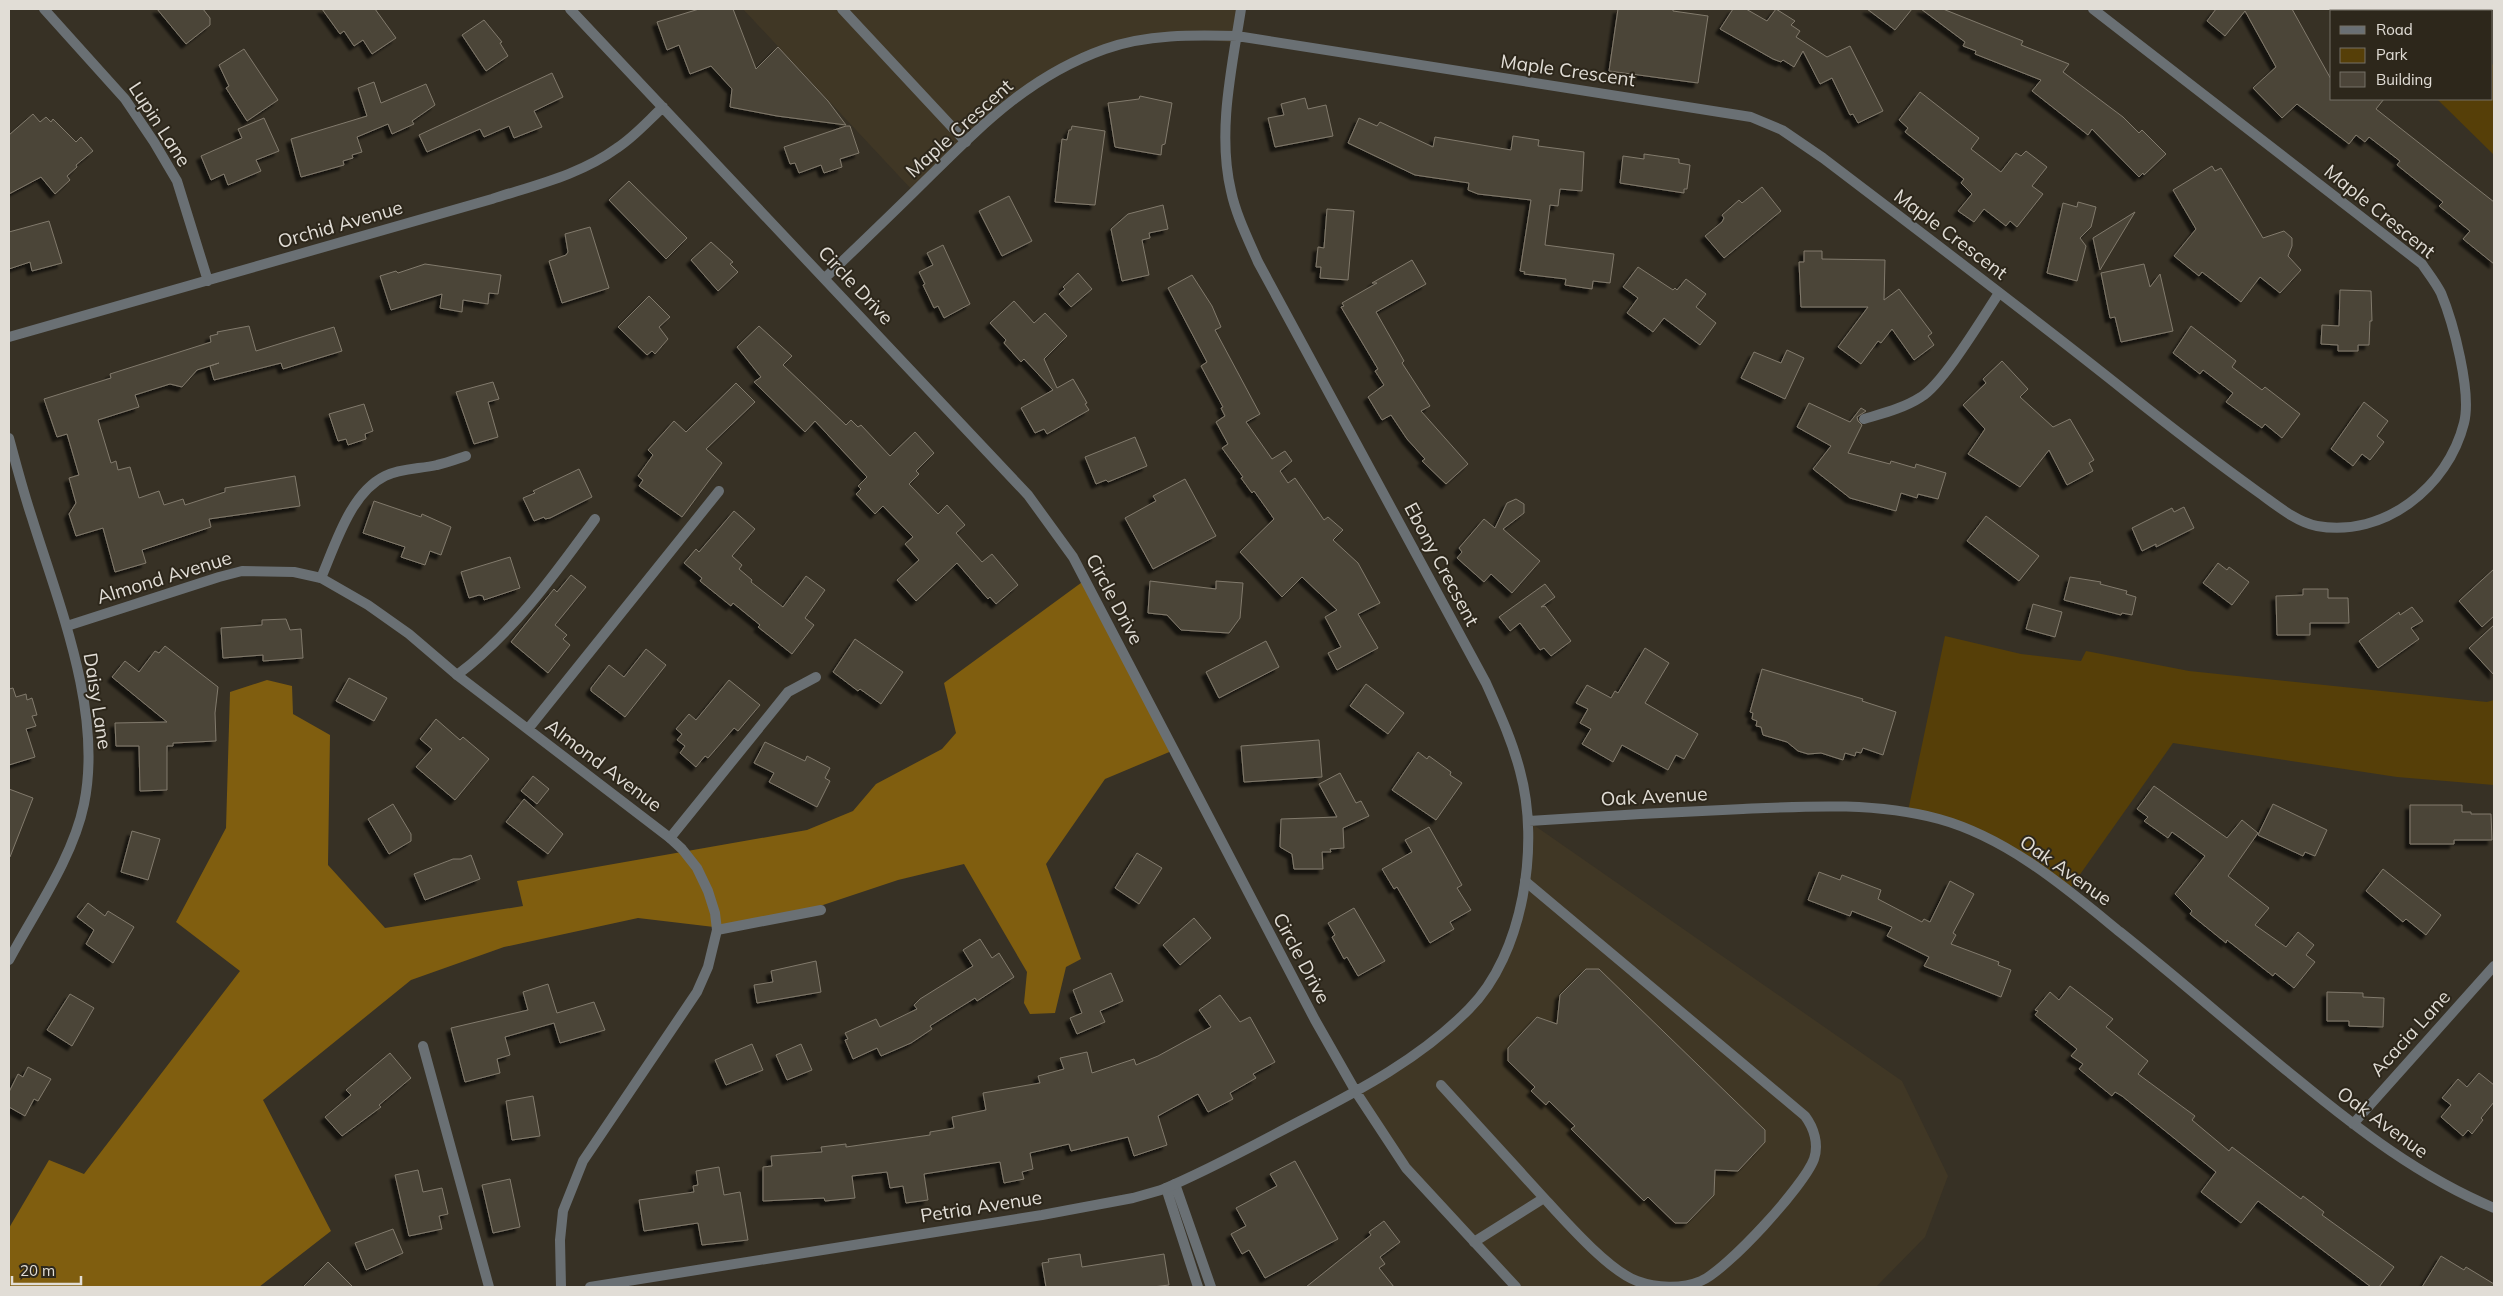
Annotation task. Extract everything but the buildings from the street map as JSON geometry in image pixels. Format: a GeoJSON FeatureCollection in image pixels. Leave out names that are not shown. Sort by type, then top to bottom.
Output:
{"type":"FeatureCollection","features":[{"type":"Feature","properties":{"kind":"street","name":"Lupin Lane"},"geometry":{"type":"LineString","coordinates":[[44,9],[125,99],[154,142],[177,181],[208,281]]}},
{"type":"Feature","properties":{"kind":"street","name":"Circle Drive"},"geometry":{"type":"LineString","coordinates":[[570,9],[1028,494],[1073,557],[1310,1012],[1356,1092],[1406,1168],[1516,1287]]}},
{"type":"Feature","properties":{"kind":"street"},"geometry":{"type":"LineString","coordinates":[[842,9],[966,142]]}},
{"type":"Feature","properties":{"kind":"street","name":"Ebony Crecsent"},"geometry":{"type":"LineString","coordinates":[[1241,9],[1225,132],[1231,192],[1240,218],[1258,262],[1486,683],[1505,726],[1521,772],[1529,821],[1522,907],[1507,948],[1494,976],[1471,1008],[1434,1042],[1356,1092]]}},
{"type":"Feature","properties":{"kind":"street","name":"Maple Crescent"},"geometry":{"type":"LineString","coordinates":[[825,278],[1005,104],[1052,73],[1106,48],[1145,40],[1184,35],[1237,36],[1751,117],[1782,130],[1823,158],[2206,455],[2285,511],[2315,526],[2347,529],[2382,520],[2414,501],[2442,471],[2465,421],[2465,388],[2451,321],[2440,290],[2422,264],[2093,9]]}},
{"type":"Feature","properties":{"kind":"street","name":"Orchid Avenue"},"geometry":{"type":"LineString","coordinates":[[9,337],[492,199],[570,174],[596,162],[618,148],[663,107]]}},
{"type":"Feature","properties":{"kind":"street"},"geometry":{"type":"LineString","coordinates":[[1864,419],[1892,411],[1923,396],[1942,375],[1999,293]]}},
{"type":"Feature","properties":{"kind":"street","name":"Daisy Lane"},"geometry":{"type":"LineString","coordinates":[[9,438],[31,516],[67,626],[89,731],[89,771],[84,806],[69,848],[49,890],[9,960]]}},
{"type":"Feature","properties":{"kind":"street"},"geometry":{"type":"LineString","coordinates":[[321,578],[352,507],[369,488],[384,476],[410,469],[438,465],[466,456]]}},
{"type":"Feature","properties":{"kind":"street"},"geometry":{"type":"LineString","coordinates":[[528,729],[719,490]]}},
{"type":"Feature","properties":{"kind":"street"},"geometry":{"type":"LineString","coordinates":[[457,675],[478,659],[524,610],[595,520]]}},
{"type":"Feature","properties":{"kind":"street","name":"Almond Avenue"},"geometry":{"type":"LineString","coordinates":[[67,626],[242,571],[294,572],[321,578],[368,605],[408,634],[457,675],[670,838],[682,849],[697,868],[708,891],[715,913],[717,930],[714,950],[697,992],[583,1161],[564,1211],[560,1240],[561,1287]]}},
{"type":"Feature","properties":{"kind":"street"},"geometry":{"type":"LineString","coordinates":[[670,838],[788,692],[816,677]]}},
{"type":"Feature","properties":{"kind":"street","name":"Oak Avenue"},"geometry":{"type":"LineString","coordinates":[[1529,821],[1808,806],[1852,806],[1892,810],[1940,820],[1983,836],[2029,862],[2074,894],[2353,1124],[2422,1172],[2459,1193],[2494,1208]]}},
{"type":"Feature","properties":{"kind":"street"},"geometry":{"type":"LineString","coordinates":[[1441,1085],[1544,1198],[1607,1262],[1637,1281],[1683,1287],[1702,1281],[1716,1273],[1782,1205],[1814,1159],[1816,1141],[1812,1126],[1805,1116],[1525,881]]}},
{"type":"Feature","properties":{"kind":"street"},"geometry":{"type":"LineString","coordinates":[[717,930],[821,910]]}},
{"type":"Feature","properties":{"kind":"street","name":"Acacia Lane"},"geometry":{"type":"LineString","coordinates":[[2353,1124],[2494,966]]}},
{"type":"Feature","properties":{"kind":"street"},"geometry":{"type":"LineString","coordinates":[[423,1046],[489,1287]]}},
{"type":"Feature","properties":{"kind":"street","name":"Petria Avenue"},"geometry":{"type":"LineString","coordinates":[[590,1287],[1134,1198],[1170,1186],[1356,1092]]}},
{"type":"Feature","properties":{"kind":"street"},"geometry":{"type":"LineString","coordinates":[[1170,1186],[1198,1287]]}},
{"type":"Feature","properties":{"kind":"street"},"geometry":{"type":"LineString","coordinates":[[1170,1186],[1211,1287]]}},
{"type":"Feature","properties":{"kind":"street"},"geometry":{"type":"LineString","coordinates":[[1474,1242],[1544,1198]]}},
{"type":"Feature","properties":{"kind":"shaded area"},"geometry":{"type":"Polygon","coordinates":[[[743,9],[1240,9],[1235,43],[1185,37],[1144,39],[1059,67],[913,191],[743,9]]]}},
{"type":"Feature","properties":{"kind":"shaded area"},"geometry":{"type":"Polygon","coordinates":[[[1085,580],[1174,750],[1105,779],[1046,864],[1081,959],[1066,967],[1055,1013],[1030,1014],[1024,1003],[1027,972],[964,864],[898,880],[817,907],[714,927],[638,918],[504,947],[411,980],[263,1100],[331,1231],[259,1287],[9,1287],[9,1228],[49,1160],[84,1174],[240,971],[176,922],[226,828],[230,692],[267,680],[292,686],[293,714],[330,735],[328,865],[385,928],[523,906],[517,881],[807,830],[853,811],[876,784],[942,749],[956,733],[944,683],[1085,580]]]}},
{"type":"Feature","properties":{"kind":"shaded area"},"geometry":{"type":"Polygon","coordinates":[[[1528,821],[1902,1081],[1948,1176],[1925,1237],[1876,1287],[1514,1287],[1406,1170],[1355,1091],[1398,1064],[1469,1008],[1494,973],[1520,907],[1528,821]]]}},
{"type":"Feature","properties":{"kind":"green space"},"geometry":{"type":"Polygon","coordinates":[[[2383,9],[2445,10],[2384,10],[2383,9]]]}},
{"type":"Feature","properties":{"kind":"green space"},"geometry":{"type":"Polygon","coordinates":[[[2493,65],[2494,66],[2494,155],[2438,100],[2493,100],[2493,65]]]}},
{"type":"Feature","properties":{"kind":"green space"},"geometry":{"type":"Polygon","coordinates":[[[1945,636],[2021,654],[2081,661],[2086,651],[2189,671],[2487,702],[2494,700],[2494,785],[2397,777],[2173,743],[2069,890],[1985,834],[1908,811],[1945,636]]]}}]}
